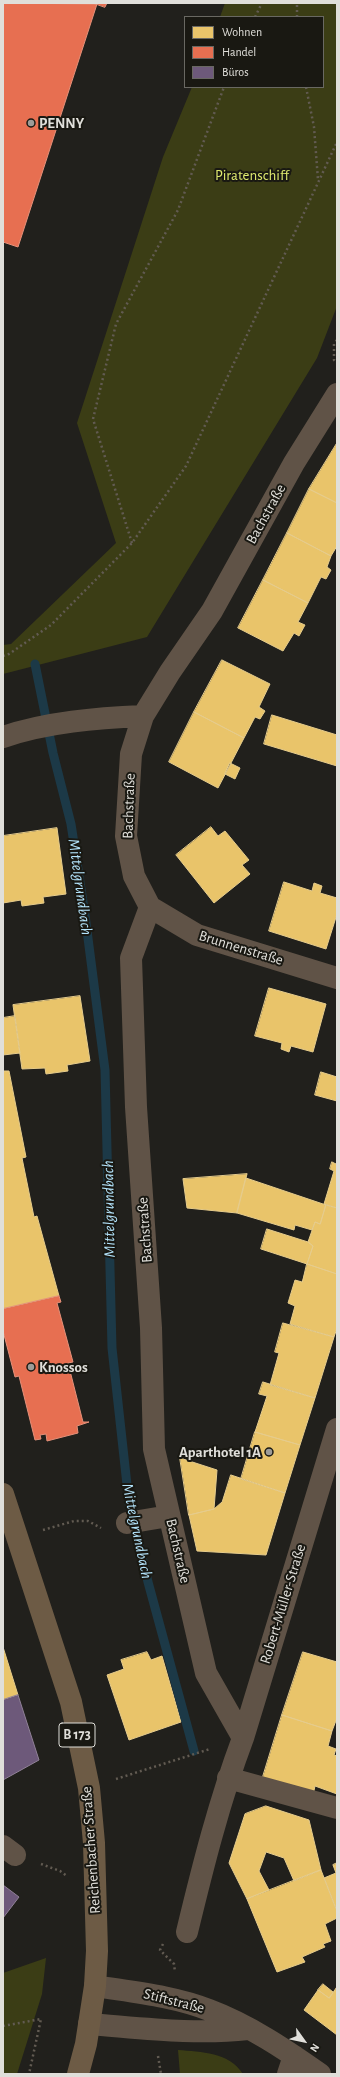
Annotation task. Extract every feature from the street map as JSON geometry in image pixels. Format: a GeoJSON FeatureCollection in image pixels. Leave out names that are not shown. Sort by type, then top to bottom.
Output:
{"type":"FeatureCollection","features":[{"type":"Feature","properties":{"kind":"main road","name":"Reichenbacher Straße"},"geometry":{"type":"LineString","coordinates":[[3,1494],[71,1702],[89,1788],[94,1843],[95,1986],[89,2024],[78,2074]]}},
{"type":"Feature","properties":{"kind":"street","name":"Bachstraße"},"geometry":{"type":"LineString","coordinates":[[243,1738],[206,1673],[154,1449],[151,1328],[136,1107],[131,958],[150,907],[134,876],[126,836],[131,754],[144,716],[170,672],[212,611],[294,463],[337,394]]}},
{"type":"Feature","properties":{"kind":"street"},"geometry":{"type":"LineString","coordinates":[[10,734],[75,723],[144,716]]}},
{"type":"Feature","properties":{"kind":"street","name":"Brunnenstraße"},"geometry":{"type":"LineString","coordinates":[[150,907],[197,935],[337,978]]}},
{"type":"Feature","properties":{"kind":"street","name":"Robert-Müller-Straße"},"geometry":{"type":"LineString","coordinates":[[187,1932],[210,1839],[228,1778],[243,1738],[337,1429]]}},
{"type":"Feature","properties":{"kind":"street"},"geometry":{"type":"LineString","coordinates":[[137,1521],[169,1516]]}},
{"type":"Feature","properties":{"kind":"street"},"geometry":{"type":"LineString","coordinates":[[228,1778],[337,1808]]}},
{"type":"Feature","properties":{"kind":"street","name":"Stiftstraße"},"geometry":{"type":"LineString","coordinates":[[95,1986],[150,1994],[209,2010],[248,2029],[291,2065],[320,2074]]}},
{"type":"Feature","properties":{"kind":"street","name":"Stiftstraße"},"geometry":{"type":"LineString","coordinates":[[89,2024],[163,2030],[225,2032],[248,2029]]}},
{"type":"Feature","properties":{"kind":"path"},"geometry":{"type":"LineString","coordinates":[[256,16],[262,3]]}},
{"type":"Feature","properties":{"kind":"path"},"geometry":{"type":"LineString","coordinates":[[297,16],[298,3]]}},
{"type":"Feature","properties":{"kind":"path"},"geometry":{"type":"LineString","coordinates":[[132,543],[93,419],[116,324],[178,210],[224,88]]}},
{"type":"Feature","properties":{"kind":"path"},"geometry":{"type":"LineString","coordinates":[[306,88],[314,127],[318,181]]}},
{"type":"Feature","properties":{"kind":"path"},"geometry":{"type":"LineString","coordinates":[[3,656],[9,654],[51,624],[132,543],[186,466],[337,142]]}},
{"type":"Feature","properties":{"kind":"path"},"geometry":{"type":"LineString","coordinates":[[337,340],[334,344],[334,360],[337,363]]}},
{"type":"Feature","properties":{"kind":"path"},"geometry":{"type":"LineString","coordinates":[[52,1527],[74,1522],[88,1521],[104,1530]]}},
{"type":"Feature","properties":{"kind":"path"},"geometry":{"type":"LineString","coordinates":[[89,1788],[243,1738]]}},
{"type":"Feature","properties":{"kind":"path"},"geometry":{"type":"LineString","coordinates":[[9,1850],[60,1871],[95,1899]]}},
{"type":"Feature","properties":{"kind":"path"},"geometry":{"type":"LineString","coordinates":[[3,2026],[41,2019],[29,2074]]}},
{"type":"Feature","properties":{"kind":"green space","name":"Piratenschiff"},"geometry":{"type":"Polygon","coordinates":[[[225,3],[337,3],[337,306],[317,358],[147,637],[3,674],[3,645],[11,644],[116,543],[77,423],[163,157],[192,88],[324,88],[324,16],[220,16],[225,3]]]}},
{"type":"Feature","properties":{"kind":"green space"},"geometry":{"type":"Polygon","coordinates":[[[46,1958],[42,1994],[17,2074],[3,2074],[3,1973],[46,1958]]]}},
{"type":"Feature","properties":{"kind":"green space"},"geometry":{"type":"Polygon","coordinates":[[[178,2050],[214,2054],[230,2061],[243,2074],[180,2074],[178,2050]]]}},
{"type":"Feature","properties":{"kind":"building: Wohnen"},"geometry":{"type":"Polygon","coordinates":[[[337,443],[337,503],[309,489],[337,443]]]}},
{"type":"Feature","properties":{"kind":"building: Wohnen"},"geometry":{"type":"Polygon","coordinates":[[[309,489],[337,503],[337,546],[331,556],[287,533],[309,489]]]}},
{"type":"Feature","properties":{"kind":"building: Wohnen"},"geometry":{"type":"Polygon","coordinates":[[[287,533],[331,556],[327,567],[331,570],[326,579],[321,577],[308,603],[263,580],[287,533]]]}},
{"type":"Feature","properties":{"kind":"building: Wohnen"},"geometry":{"type":"Polygon","coordinates":[[[263,580],[308,603],[298,622],[305,625],[299,636],[294,633],[283,651],[238,628],[263,580]]]}},
{"type":"Feature","properties":{"kind":"building: Wohnen"},"geometry":{"type":"Polygon","coordinates":[[[222,660],[270,684],[259,707],[265,711],[260,719],[255,717],[244,738],[194,712],[222,660]]]}},
{"type":"Feature","properties":{"kind":"building: Wohnen"},"geometry":{"type":"Polygon","coordinates":[[[194,712],[244,738],[218,788],[169,762],[194,712]]]}},
{"type":"Feature","properties":{"kind":"building: Wohnen"},"geometry":{"type":"Polygon","coordinates":[[[272,715],[337,735],[337,766],[264,744],[272,715]]]}},
{"type":"Feature","properties":{"kind":"building: Wohnen"},"geometry":{"type":"Polygon","coordinates":[[[230,763],[240,768],[235,779],[225,774],[230,763]]]}},
{"type":"Feature","properties":{"kind":"building: Wohnen"},"geometry":{"type":"Polygon","coordinates":[[[211,827],[218,836],[225,831],[249,860],[242,865],[250,874],[214,903],[176,855],[211,827]]]}},
{"type":"Feature","properties":{"kind":"building: Wohnen"},"geometry":{"type":"Polygon","coordinates":[[[57,828],[66,894],[43,897],[44,903],[22,906],[21,900],[3,903],[3,836],[57,828]]]}},
{"type":"Feature","properties":{"kind":"building: Wohnen"},"geometry":{"type":"Polygon","coordinates":[[[284,882],[312,891],[314,883],[322,886],[320,893],[337,898],[337,914],[326,949],[269,931],[284,882]]]}},
{"type":"Feature","properties":{"kind":"building: Wohnen"},"geometry":{"type":"Polygon","coordinates":[[[269,988],[326,1004],[313,1052],[291,1046],[289,1052],[281,1049],[282,1043],[255,1036],[269,988]]]}},
{"type":"Feature","properties":{"kind":"building: Wohnen"},"geometry":{"type":"Polygon","coordinates":[[[80,996],[90,1061],[67,1065],[68,1071],[46,1074],[45,1068],[22,1069],[13,1005],[80,996]]]}},
{"type":"Feature","properties":{"kind":"building: Wohnen"},"geometry":{"type":"Polygon","coordinates":[[[15,1016],[20,1053],[3,1055],[3,1018],[15,1016]]]}},
{"type":"Feature","properties":{"kind":"building: Wohnen"},"geometry":{"type":"Polygon","coordinates":[[[3,1071],[9,1071],[26,1157],[22,1158],[34,1217],[37,1216],[59,1296],[3,1309],[3,1071]]]}},
{"type":"Feature","properties":{"kind":"building: Wohnen"},"geometry":{"type":"Polygon","coordinates":[[[321,1072],[337,1077],[337,1101],[315,1095],[321,1072]]]}},
{"type":"Feature","properties":{"kind":"building: Wohnen"},"geometry":{"type":"Polygon","coordinates":[[[332,1162],[336,1164],[337,1162],[337,1208],[324,1204],[334,1171],[330,1169],[332,1162]]]}},
{"type":"Feature","properties":{"kind":"building: Wohnen"},"geometry":{"type":"Polygon","coordinates":[[[247,1174],[237,1213],[187,1208],[183,1179],[247,1174]]]}},
{"type":"Feature","properties":{"kind":"building: Wohnen"},"geometry":{"type":"Polygon","coordinates":[[[246,1178],[326,1205],[320,1224],[315,1222],[312,1230],[295,1225],[294,1230],[237,1213],[246,1178]]]}},
{"type":"Feature","properties":{"kind":"building: Wohnen"},"geometry":{"type":"Polygon","coordinates":[[[326,1205],[337,1208],[337,1274],[307,1264],[313,1246],[308,1242],[315,1222],[320,1224],[326,1205]]]}},
{"type":"Feature","properties":{"kind":"building: Wohnen"},"geometry":{"type":"Polygon","coordinates":[[[267,1229],[308,1242],[313,1246],[307,1264],[261,1249],[267,1229]]]}},
{"type":"Feature","properties":{"kind":"building: Wohnen"},"geometry":{"type":"Polygon","coordinates":[[[307,1264],[337,1274],[337,1328],[334,1337],[290,1324],[295,1306],[288,1303],[295,1280],[302,1282],[307,1264]]]}},
{"type":"Feature","properties":{"kind":"building: Wohnen"},"geometry":{"type":"Polygon","coordinates":[[[283,1323],[334,1337],[315,1398],[270,1385],[279,1353],[275,1352],[283,1323]]]}},
{"type":"Feature","properties":{"kind":"building: Wohnen"},"geometry":{"type":"Polygon","coordinates":[[[263,1382],[315,1398],[300,1445],[255,1432],[267,1396],[259,1394],[263,1382]]]}},
{"type":"Feature","properties":{"kind":"building: Wohnen"},"geometry":{"type":"Polygon","coordinates":[[[255,1432],[300,1445],[285,1493],[241,1479],[255,1432]]]}},
{"type":"Feature","properties":{"kind":"building: Wohnen"},"geometry":{"type":"Polygon","coordinates":[[[180,1458],[217,1470],[214,1509],[189,1515],[180,1458]]]}},
{"type":"Feature","properties":{"kind":"building: Wohnen"},"geometry":{"type":"Polygon","coordinates":[[[231,1475],[285,1493],[266,1555],[197,1551],[189,1515],[214,1509],[222,1502],[231,1475]]]}},
{"type":"Feature","properties":{"kind":"building: Wohnen"},"geometry":{"type":"Polygon","coordinates":[[[3,1647],[18,1695],[3,1700],[3,1647]]]}},
{"type":"Feature","properties":{"kind":"building: Wohnen"},"geometry":{"type":"Polygon","coordinates":[[[147,1652],[151,1660],[162,1656],[181,1722],[129,1740],[107,1675],[124,1669],[121,1660],[147,1652]]]}},
{"type":"Feature","properties":{"kind":"building: Wohnen"},"geometry":{"type":"Polygon","coordinates":[[[303,1652],[337,1662],[337,1718],[332,1731],[282,1715],[303,1652]]]}},
{"type":"Feature","properties":{"kind":"building: Wohnen"},"geometry":{"type":"Polygon","coordinates":[[[282,1715],[332,1731],[328,1746],[336,1749],[334,1755],[337,1756],[337,1794],[315,1786],[313,1795],[262,1780],[282,1715]]]}},
{"type":"Feature","properties":{"kind":"building: Wohnen"},"geometry":{"type":"Polygon","coordinates":[[[266,1806],[309,1820],[321,1870],[294,1881],[284,1858],[266,1852],[259,1871],[269,1890],[247,1899],[229,1863],[245,1814],[266,1806]]]}},
{"type":"Feature","properties":{"kind":"building: Wohnen"},"geometry":{"type":"Polygon","coordinates":[[[337,1863],[336,1909],[324,1878],[336,1873],[333,1865],[337,1863]]]}},
{"type":"Feature","properties":{"kind":"building: Wohnen"},"geometry":{"type":"Polygon","coordinates":[[[321,1870],[337,1911],[337,1918],[325,1924],[331,1941],[323,1944],[325,1947],[302,1957],[305,1962],[277,1972],[247,1899],[321,1870]]]}},
{"type":"Feature","properties":{"kind":"building: Wohnen"},"geometry":{"type":"Polygon","coordinates":[[[323,1984],[333,1992],[329,1998],[318,1990],[323,1984]]]}},
{"type":"Feature","properties":{"kind":"building: Wohnen"},"geometry":{"type":"Polygon","coordinates":[[[337,1987],[337,2035],[304,2010],[318,1990],[329,1998],[337,1987]]]}},
{"type":"Feature","properties":{"kind":"building: Handel","name":"PENNY"},"geometry":{"type":"Polygon","coordinates":[[[3,3],[97,4],[18,247],[3,242],[3,3]]]}},
{"type":"Feature","properties":{"kind":"building: Handel"},"geometry":{"type":"Polygon","coordinates":[[[93,3],[107,3],[105,7],[93,3]]]}},
{"type":"Feature","properties":{"kind":"building: Handel"},"geometry":{"type":"Polygon","coordinates":[[[59,1296],[61,1302],[57,1303],[73,1362],[68,1363],[83,1422],[89,1422],[77,1426],[78,1433],[47,1441],[46,1434],[40,1435],[41,1439],[35,1440],[19,1376],[15,1377],[3,1331],[3,1309],[59,1296]]]}},
{"type":"Feature","properties":{"kind":"building: Büros"},"geometry":{"type":"Polygon","coordinates":[[[18,1695],[39,1760],[3,1780],[3,1700],[18,1695]]]}},
{"type":"Feature","properties":{"kind":"building: Büros"},"geometry":{"type":"Polygon","coordinates":[[[3,1885],[19,1897],[3,1918],[3,1885]]]}},
{"type":"Feature","properties":{"kind":"waterway","name":"Mittelgrundbach"},"geometry":{"type":"LineString","coordinates":[[35,664],[53,753],[71,824],[85,915],[105,1070],[112,1348],[129,1503],[148,1582],[194,1751]]}},
{"type":"Feature","properties":{"kind":"place","name":"PENNY"},"geometry":{"type":"Point","coordinates":[31,123]}},
{"type":"Feature","properties":{"kind":"place","name":"Knossos"},"geometry":{"type":"Point","coordinates":[31,1367]}},
{"type":"Feature","properties":{"kind":"place","name":"Aparthotel 1A"},"geometry":{"type":"Point","coordinates":[269,1452]}}]}
